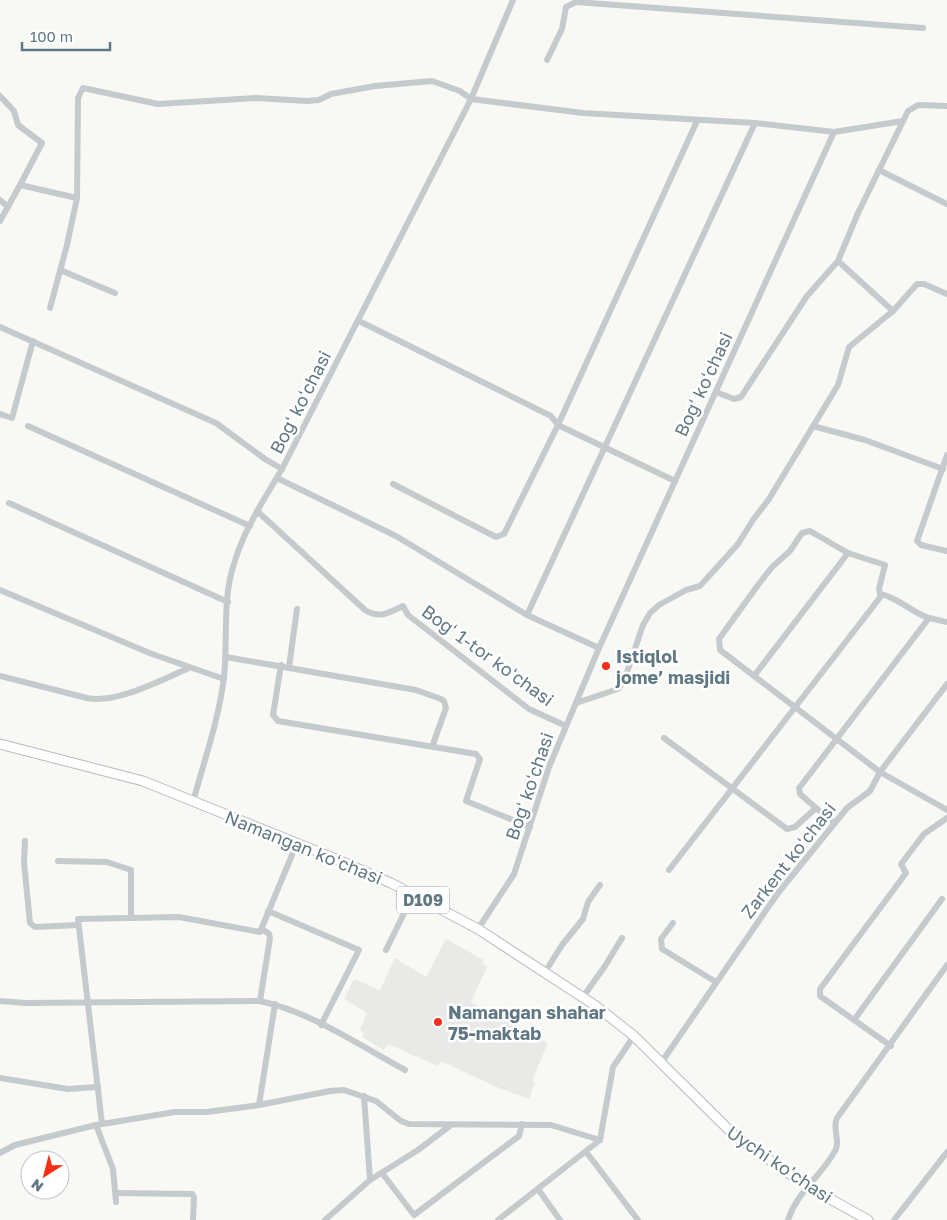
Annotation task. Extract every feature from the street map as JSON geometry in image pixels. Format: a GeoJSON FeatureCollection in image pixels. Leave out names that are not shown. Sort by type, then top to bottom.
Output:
{"type":"FeatureCollection","features":[{"type":"Feature","properties":{"kind":"main road","name":"Namangan koʻchasi"},"geometry":{"type":"LineString","coordinates":[[0,744],[143,781],[297,843],[413,895],[478,929],[583,997],[634,1036]]}},
{"type":"Feature","properties":{"kind":"main road","name":"Uychi ko'chasi"},"geometry":{"type":"LineString","coordinates":[[634,1036],[735,1136],[807,1186],[868,1220]]}},
{"type":"Feature","properties":{"kind":"street","name":"Bogʻ koʻchasi"},"geometry":{"type":"LineString","coordinates":[[192,802],[220,705],[224,679],[228,602],[233,564],[257,511],[282,469],[471,99],[513,0]]}},
{"type":"Feature","properties":{"kind":"street"},"geometry":{"type":"LineString","coordinates":[[547,60],[562,29],[566,7],[576,2],[923,28]]}},
{"type":"Feature","properties":{"kind":"street"},"geometry":{"type":"LineString","coordinates":[[50,308],[77,198],[78,98],[83,88],[158,104],[256,98],[307,101],[319,100],[330,94],[367,87],[432,82],[460,91],[471,99],[583,113],[755,123],[834,132],[903,120]]}},
{"type":"Feature","properties":{"kind":"street"},"geometry":{"type":"LineString","coordinates":[[0,96],[14,111],[18,125],[42,143],[0,221]]}},
{"type":"Feature","properties":{"kind":"street"},"geometry":{"type":"LineString","coordinates":[[716,392],[734,399],[741,397],[807,296],[838,261],[908,111],[918,105],[947,106]]}},
{"type":"Feature","properties":{"kind":"street"},"geometry":{"type":"LineString","coordinates":[[393,484],[499,537],[506,531],[558,425],[697,121]]}},
{"type":"Feature","properties":{"kind":"street"},"geometry":{"type":"LineString","coordinates":[[891,122],[896,134]]}},
{"type":"Feature","properties":{"kind":"street"},"geometry":{"type":"LineString","coordinates":[[527,615],[755,123]]}},
{"type":"Feature","properties":{"kind":"street","name":"Bogʻ koʻchasi"},"geometry":{"type":"LineString","coordinates":[[478,929],[511,880],[549,767],[599,648],[834,132]]}},
{"type":"Feature","properties":{"kind":"street"},"geometry":{"type":"LineString","coordinates":[[879,170],[947,204]]}},
{"type":"Feature","properties":{"kind":"street"},"geometry":{"type":"LineString","coordinates":[[20,184],[77,198]]}},
{"type":"Feature","properties":{"kind":"street"},"geometry":{"type":"LineString","coordinates":[[0,200],[8,207]]}},
{"type":"Feature","properties":{"kind":"street"},"geometry":{"type":"LineString","coordinates":[[838,261],[893,311]]}},
{"type":"Feature","properties":{"kind":"street"},"geometry":{"type":"LineString","coordinates":[[60,270],[115,293]]}},
{"type":"Feature","properties":{"kind":"street"},"geometry":{"type":"LineString","coordinates":[[576,703],[614,691],[621,685],[643,625],[650,613],[659,605],[700,586],[738,544],[769,499],[838,385],[849,347],[893,311],[919,283],[947,294]]}},
{"type":"Feature","properties":{"kind":"street"},"geometry":{"type":"LineString","coordinates":[[359,320],[551,416],[558,425],[675,481]]}},
{"type":"Feature","properties":{"kind":"street"},"geometry":{"type":"LineString","coordinates":[[0,327],[216,423],[264,459],[282,469]]}},
{"type":"Feature","properties":{"kind":"street"},"geometry":{"type":"LineString","coordinates":[[0,414],[12,418],[33,341]]}},
{"type":"Feature","properties":{"kind":"street"},"geometry":{"type":"LineString","coordinates":[[28,426],[250,526]]}},
{"type":"Feature","properties":{"kind":"street"},"geometry":{"type":"LineString","coordinates":[[813,426],[865,440],[942,469]]}},
{"type":"Feature","properties":{"kind":"street"},"geometry":{"type":"LineString","coordinates":[[947,455],[917,541],[921,545],[947,551]]}},
{"type":"Feature","properties":{"kind":"street","name":"Bogʻ koʻchasi"},"geometry":{"type":"LineString","coordinates":[[277,478],[396,536],[527,615],[599,648]]}},
{"type":"Feature","properties":{"kind":"street"},"geometry":{"type":"LineString","coordinates":[[8,504],[228,602]]}},
{"type":"Feature","properties":{"kind":"street","name":"Bogʻ 1-tor koʻchasi"},"geometry":{"type":"LineString","coordinates":[[257,511],[365,610],[376,615],[383,615],[403,606],[408,615],[530,709],[566,726]]}},
{"type":"Feature","properties":{"kind":"street"},"geometry":{"type":"LineString","coordinates":[[882,595],[878,589],[885,565],[848,553],[810,531],[804,531],[790,551],[772,567],[758,585],[719,639],[718,644],[720,650],[880,772],[947,810]]}},
{"type":"Feature","properties":{"kind":"street"},"geometry":{"type":"LineString","coordinates":[[754,676],[848,553]]}},
{"type":"Feature","properties":{"kind":"street"},"geometry":{"type":"LineString","coordinates":[[0,590],[189,668],[224,679]]}},
{"type":"Feature","properties":{"kind":"street"},"geometry":{"type":"LineString","coordinates":[[882,595],[887,595],[915,613],[947,622]]}},
{"type":"Feature","properties":{"kind":"street"},"geometry":{"type":"LineString","coordinates":[[670,870],[882,595]]}},
{"type":"Feature","properties":{"kind":"street"},"geometry":{"type":"LineString","coordinates":[[289,667],[297,609]]}},
{"type":"Feature","properties":{"kind":"street"},"geometry":{"type":"LineString","coordinates":[[835,823],[800,794],[799,788],[930,618]]}},
{"type":"Feature","properties":{"kind":"street"},"geometry":{"type":"LineString","coordinates":[[226,657],[416,690],[441,699],[444,701],[446,708],[432,747]]}},
{"type":"Feature","properties":{"kind":"street"},"geometry":{"type":"LineString","coordinates":[[281,666],[273,715],[278,721],[478,755],[480,759],[466,801],[530,826]]}},
{"type":"Feature","properties":{"kind":"street"},"geometry":{"type":"LineString","coordinates":[[0,676],[87,698],[101,699],[148,686],[189,668]]}},
{"type":"Feature","properties":{"kind":"street","name":"Zarkent koʻchasi"},"geometry":{"type":"LineString","coordinates":[[661,1063],[778,893],[847,808],[870,791],[880,772],[947,684]]}},
{"type":"Feature","properties":{"kind":"street"},"geometry":{"type":"LineString","coordinates":[[664,738],[787,829],[795,827],[816,808]]}},
{"type":"Feature","properties":{"kind":"street"},"geometry":{"type":"LineString","coordinates":[[891,1046],[820,996],[820,988],[906,873],[901,864],[924,834],[947,818]]}},
{"type":"Feature","properties":{"kind":"street"},"geometry":{"type":"LineString","coordinates":[[25,841],[24,862],[30,923],[35,927],[78,925]]}},
{"type":"Feature","properties":{"kind":"street"},"geometry":{"type":"LineString","coordinates":[[116,1202],[113,1169],[99,1125],[98,1087],[78,919],[178,917],[259,932],[262,929],[297,843]]}},
{"type":"Feature","properties":{"kind":"street"},"geometry":{"type":"LineString","coordinates":[[58,861],[107,862],[131,870],[131,918]]}},
{"type":"Feature","properties":{"kind":"street"},"geometry":{"type":"LineString","coordinates":[[545,972],[562,945],[583,918],[588,902],[600,885]]}},
{"type":"Feature","properties":{"kind":"street"},"geometry":{"type":"LineString","coordinates":[[386,950],[413,895]]}},
{"type":"Feature","properties":{"kind":"street"},"geometry":{"type":"LineString","coordinates":[[854,1020],[942,899]]}},
{"type":"Feature","properties":{"kind":"street"},"geometry":{"type":"LineString","coordinates":[[268,911],[359,950],[321,1025]]}},
{"type":"Feature","properties":{"kind":"street"},"geometry":{"type":"LineString","coordinates":[[673,923],[660,942],[662,948],[716,982]]}},
{"type":"Feature","properties":{"kind":"street"},"geometry":{"type":"LineString","coordinates":[[260,1001],[270,938],[269,934],[262,929]]}},
{"type":"Feature","properties":{"kind":"street"},"geometry":{"type":"LineString","coordinates":[[583,997],[622,938]]}},
{"type":"Feature","properties":{"kind":"street"},"geometry":{"type":"LineString","coordinates":[[788,1220],[797,1198],[836,1148],[835,1123],[837,1118],[891,1046],[947,965]]}},
{"type":"Feature","properties":{"kind":"street"},"geometry":{"type":"LineString","coordinates":[[0,1001],[24,1003],[260,1001],[275,1004],[321,1025],[405,1070]]}},
{"type":"Feature","properties":{"kind":"street"},"geometry":{"type":"LineString","coordinates":[[259,1105],[275,1004]]}},
{"type":"Feature","properties":{"kind":"street"},"geometry":{"type":"LineString","coordinates":[[498,1220],[586,1153],[600,1140],[613,1067],[634,1036]]}},
{"type":"Feature","properties":{"kind":"street"},"geometry":{"type":"LineString","coordinates":[[0,1078],[68,1089],[98,1087]]}},
{"type":"Feature","properties":{"kind":"street"},"geometry":{"type":"LineString","coordinates":[[0,1153],[15,1145],[99,1125],[175,1112],[207,1112],[259,1105],[344,1090],[380,1103],[395,1116],[409,1124],[551,1125],[600,1140]]}},
{"type":"Feature","properties":{"kind":"street"},"geometry":{"type":"LineString","coordinates":[[364,1096],[370,1180]]}},
{"type":"Feature","properties":{"kind":"street"},"geometry":{"type":"LineString","coordinates":[[382,1173],[414,1215],[519,1136],[522,1124]]}},
{"type":"Feature","properties":{"kind":"street"},"geometry":{"type":"LineString","coordinates":[[325,1220],[370,1180],[451,1125]]}},
{"type":"Feature","properties":{"kind":"street"},"geometry":{"type":"LineString","coordinates":[[894,1220],[947,1152]]}},
{"type":"Feature","properties":{"kind":"street"},"geometry":{"type":"LineString","coordinates":[[586,1153],[638,1220]]}},
{"type":"Feature","properties":{"kind":"street"},"geometry":{"type":"LineString","coordinates":[[538,1189],[560,1220]]}},
{"type":"Feature","properties":{"kind":"street"},"geometry":{"type":"LineString","coordinates":[[116,1193],[192,1194],[194,1197],[193,1220]]}},
{"type":"Feature","properties":{"kind":"shaded area","name":"Namangan shahar 75-maktab"},"geometry":{"type":"Polygon","coordinates":[[[446,939],[484,960],[482,963],[487,967],[471,1002],[548,1043],[532,1081],[535,1082],[529,1099],[494,1086],[441,1061],[438,1066],[388,1044],[384,1050],[362,1037],[364,1033],[360,1030],[367,1013],[344,999],[354,979],[380,990],[395,958],[426,977],[446,939]]]}},
{"type":"Feature","properties":{"kind":"place","name":"Istiqlol jome’ masjidi"},"geometry":{"type":"Point","coordinates":[606,666]}},
{"type":"Feature","properties":{"kind":"place","name":"Namangan shahar 75-maktab"},"geometry":{"type":"Point","coordinates":[438,1022]}}]}
